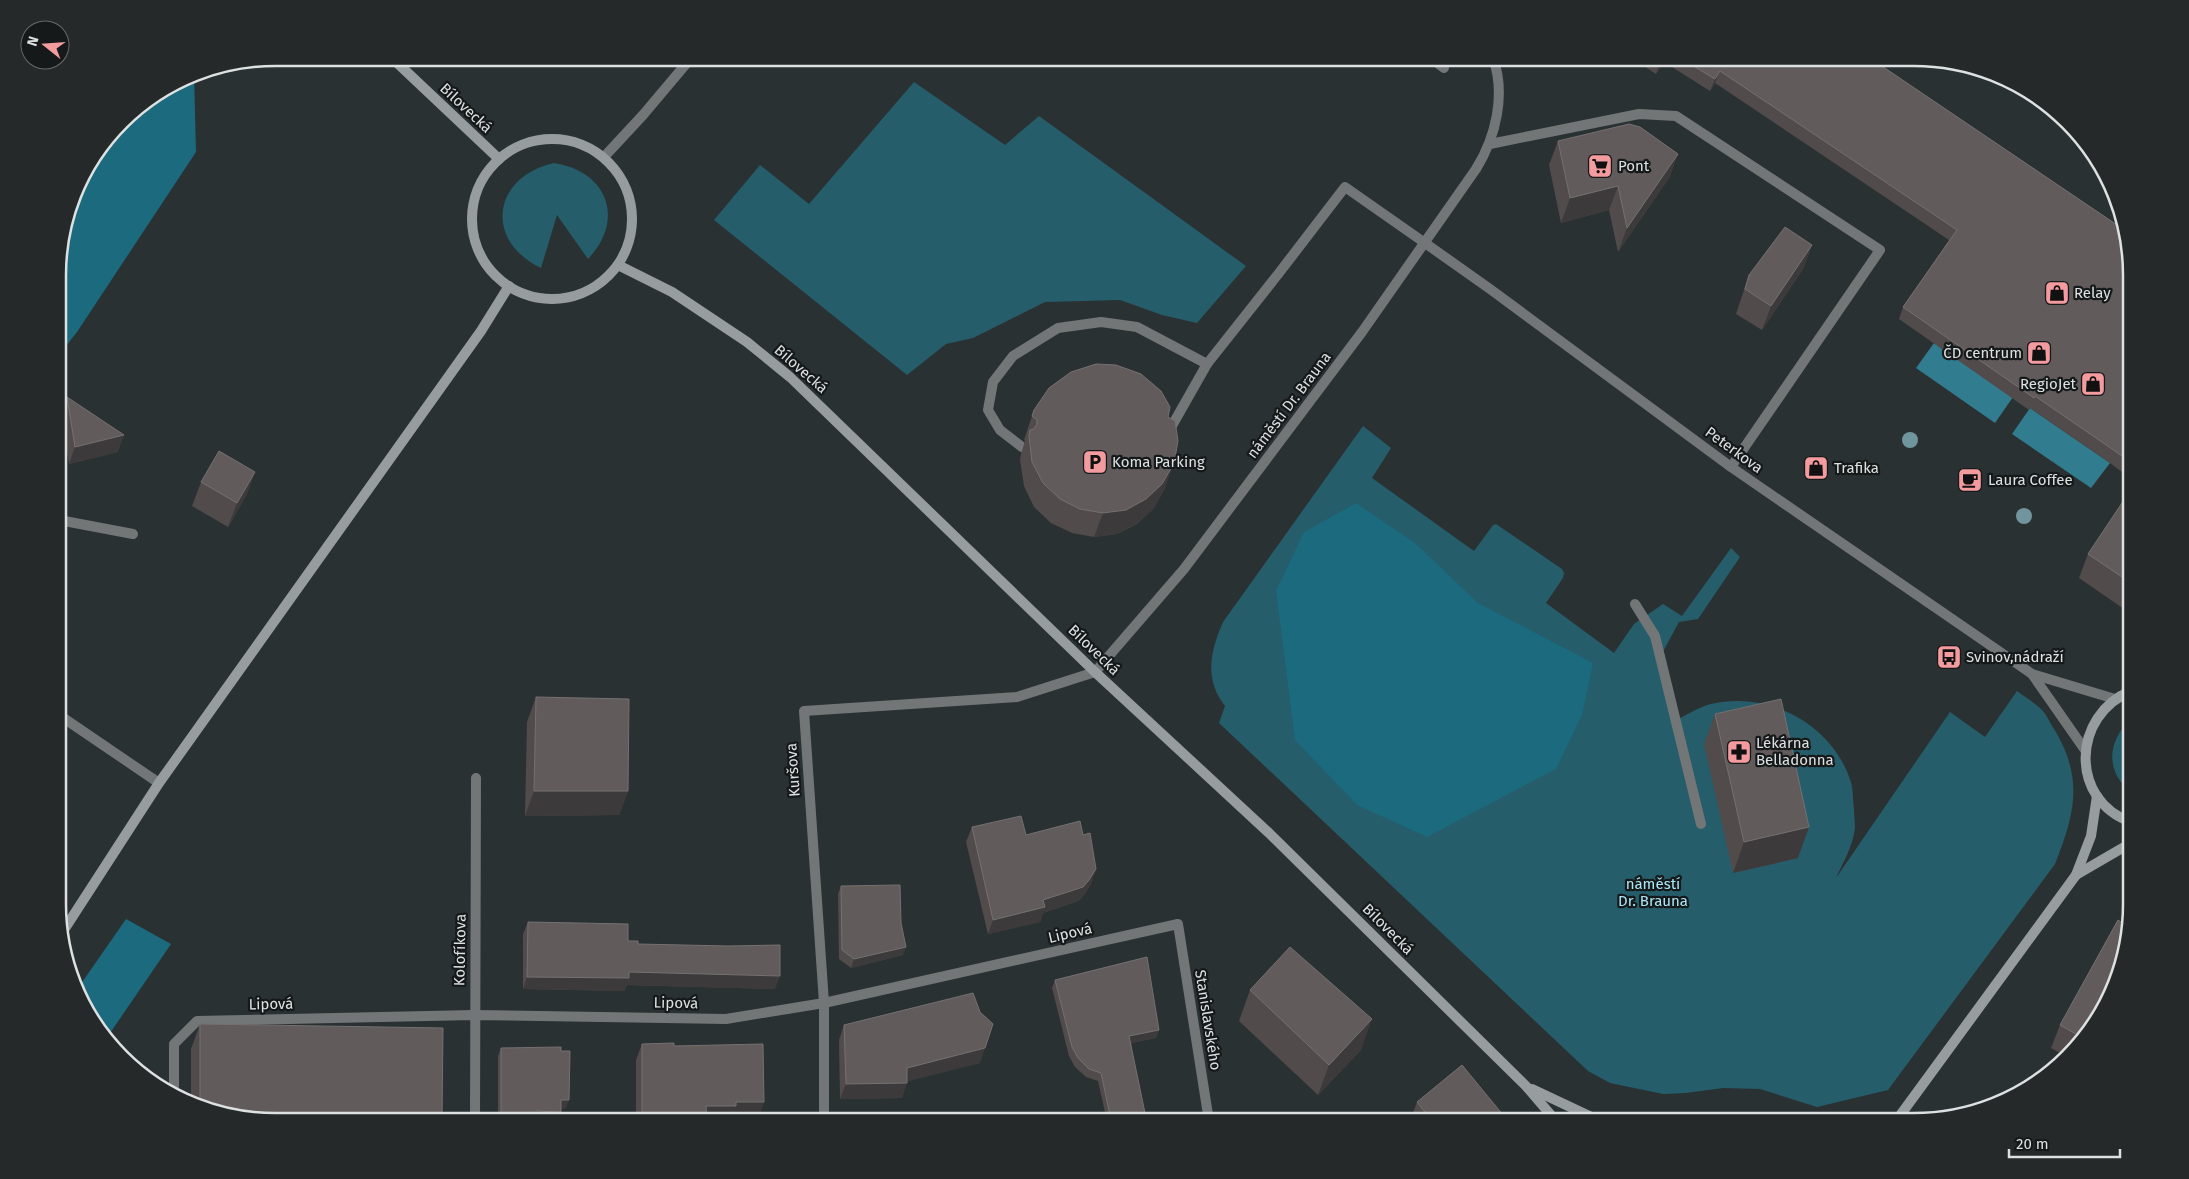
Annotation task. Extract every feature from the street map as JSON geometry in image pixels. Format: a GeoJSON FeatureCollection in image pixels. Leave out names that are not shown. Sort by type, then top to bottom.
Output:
{"type":"FeatureCollection","features":[{"type":"Feature","properties":{"kind":"street","name":"Bílovecká"},"geometry":{"type":"LineString","coordinates":[[400,66],[499,159]]}},
{"type":"Feature","properties":{"kind":"street"},"geometry":{"type":"LineString","coordinates":[[604,157],[685,66]]}},
{"type":"Feature","properties":{"kind":"street","name":"náměstí Dr. Brauna"},"geometry":{"type":"LineString","coordinates":[[1095,672],[1184,569],[1362,332],[1476,169],[1490,144],[1497,116],[1499,96],[1494,66]]}},
{"type":"Feature","properties":{"kind":"street"},"geometry":{"type":"LineString","coordinates":[[1490,144],[1639,114],[1676,116],[1880,250],[1731,467]]}},
{"type":"Feature","properties":{"kind":"street"},"geometry":{"type":"LineString","coordinates":[[551,138],[579,143],[604,157],[620,175],[629,196],[632,220],[629,243],[618,265],[603,281],[590,289],[562,298],[540,298],[524,294],[509,286],[490,270],[478,249],[472,225],[474,200],[484,178],[499,159],[514,148],[532,141],[551,138]]}},
{"type":"Feature","properties":{"kind":"street","name":"Peterkova"},"geometry":{"type":"LineString","coordinates":[[1207,364],[1345,187],[1490,289],[1731,467],[2032,674]]}},
{"type":"Feature","properties":{"kind":"street","name":"Bílovecká"},"geometry":{"type":"LineString","coordinates":[[618,265],[672,292],[746,342],[790,377],[1095,672],[1269,833],[1526,1086]]}},
{"type":"Feature","properties":{"kind":"street"},"geometry":{"type":"LineString","coordinates":[[68,924],[159,783],[481,331],[509,286]]}},
{"type":"Feature","properties":{"kind":"street"},"geometry":{"type":"LineString","coordinates":[[1022,447],[1000,430],[988,410],[993,382],[1013,356],[1058,328],[1101,322],[1137,327],[1207,364],[1165,438]]}},
{"type":"Feature","properties":{"kind":"street"},"geometry":{"type":"LineString","coordinates":[[66,521],[133,534]]}},
{"type":"Feature","properties":{"kind":"street"},"geometry":{"type":"LineString","coordinates":[[1635,604],[1655,636],[1701,824]]}},
{"type":"Feature","properties":{"kind":"street","name":"Kuršova"},"geometry":{"type":"LineString","coordinates":[[824,1113],[824,1003],[804,711],[1017,697],[1095,672]]}},
{"type":"Feature","properties":{"kind":"street"},"geometry":{"type":"LineString","coordinates":[[2032,674],[2115,698]]}},
{"type":"Feature","properties":{"kind":"street"},"geometry":{"type":"LineString","coordinates":[[2032,674],[2085,750]]}},
{"type":"Feature","properties":{"kind":"street"},"geometry":{"type":"LineString","coordinates":[[2123,694],[2115,698],[2096,719],[2087,739],[2085,750],[2086,768],[2097,796],[2108,809],[2123,819]]}},
{"type":"Feature","properties":{"kind":"street"},"geometry":{"type":"LineString","coordinates":[[66,720],[159,783]]}},
{"type":"Feature","properties":{"kind":"street","name":"Kolofíkova"},"geometry":{"type":"LineString","coordinates":[[475,1113],[476,778]]}},
{"type":"Feature","properties":{"kind":"street"},"geometry":{"type":"LineString","coordinates":[[1902,1113],[2076,875],[2091,836],[2097,796]]}},
{"type":"Feature","properties":{"kind":"street"},"geometry":{"type":"LineString","coordinates":[[2076,875],[2123,848]]}},
{"type":"Feature","properties":{"kind":"street","name":"Lipová"},"geometry":{"type":"LineString","coordinates":[[174,1086],[174,1044],[197,1021],[474,1015],[726,1019],[824,1003],[1178,924]]}},
{"type":"Feature","properties":{"kind":"street","name":"Stanislavského"},"geometry":{"type":"LineString","coordinates":[[1178,924],[1208,1113]]}},
{"type":"Feature","properties":{"kind":"street"},"geometry":{"type":"LineString","coordinates":[[1526,1086],[1549,1113]]}},
{"type":"Feature","properties":{"kind":"street"},"geometry":{"type":"LineString","coordinates":[[1526,1086],[1583,1113]]}},
{"type":"Feature","properties":{"kind":"green space"},"geometry":{"type":"Polygon","coordinates":[[[914,82],[1005,145],[1039,116],[1246,266],[1197,323],[1162,315],[1120,300],[1045,302],[973,338],[946,344],[907,375],[714,220],[760,165],[809,204],[914,82]]]}},
{"type":"Feature","properties":{"kind":"green space"},"geometry":{"type":"Polygon","coordinates":[[[554,163],[572,168],[587,176],[598,186],[605,199],[608,213],[606,228],[600,244],[588,259],[557,215],[541,268],[523,256],[510,242],[504,227],[503,211],[508,195],[518,182],[533,170],[554,163]]]}},
{"type":"Feature","properties":{"kind":"green space","name":"náměstí Dr. Brauna"},"geometry":{"type":"Polygon","coordinates":[[[1363,426],[1391,448],[1372,478],[1474,551],[1493,525],[1496,524],[1562,569],[1564,573],[1563,578],[1546,603],[1614,653],[1634,624],[1663,604],[1682,616],[1731,548],[1740,557],[1698,619],[1679,622],[1660,657],[1676,720],[1711,704],[1733,701],[1756,702],[1798,717],[1816,730],[1832,746],[1844,765],[1852,786],[1854,835],[1836,878],[1950,712],[1985,737],[2017,691],[2044,712],[2063,747],[2070,764],[2073,780],[2073,796],[2068,829],[2055,864],[1888,1090],[1817,1107],[1760,1089],[1723,1088],[1663,1094],[1610,1083],[1588,1071],[1219,723],[1225,706],[1214,686],[1211,665],[1218,633],[1223,622],[1363,426]]]}},
{"type":"Feature","properties":{"kind":"green space"},"geometry":{"type":"Polygon","coordinates":[[[2123,728],[2123,784],[2113,766],[2112,756],[2117,737],[2123,728]]]}},
{"type":"Feature","properties":{"kind":"shaded area"},"geometry":{"type":"Polygon","coordinates":[[[194,82],[196,152],[66,346],[68,248],[73,221],[82,195],[94,171],[118,138],[148,110],[171,94],[194,82]]]}},
{"type":"Feature","properties":{"kind":"shaded area"},"geometry":{"type":"Polygon","coordinates":[[[1934,343],[2013,397],[1995,423],[1916,368],[1934,343]]]}},
{"type":"Feature","properties":{"kind":"shaded area"},"geometry":{"type":"Polygon","coordinates":[[[2030,408],[2110,463],[2091,488],[2012,434],[2030,408]]]}},
{"type":"Feature","properties":{"kind":"shaded area"},"geometry":{"type":"Polygon","coordinates":[[[1356,503],[1415,543],[1478,603],[1593,663],[1582,715],[1556,769],[1427,837],[1357,805],[1295,740],[1276,591],[1304,532],[1356,503]]]}},
{"type":"Feature","properties":{"kind":"shaded area"},"geometry":{"type":"Polygon","coordinates":[[[126,919],[171,944],[111,1032],[94,1008],[82,983],[126,919]]]}},
{"type":"Feature","properties":{"kind":"building"},"geometry":{"type":"Polygon","coordinates":[[[1693,66],[1882,66],[2117,225],[2123,276],[2123,457],[1903,307],[1957,230],[1720,71],[1715,79],[1693,66]]]}},
{"type":"Feature","properties":{"kind":"building"},"geometry":{"type":"Polygon","coordinates":[[[1629,124],[1640,127],[1678,154],[1627,228],[1618,186],[1570,198],[1558,141],[1629,124]]]}},
{"type":"Feature","properties":{"kind":"building"},"geometry":{"type":"Polygon","coordinates":[[[1785,227],[1812,245],[1771,306],[1745,289],[1749,275],[1785,227]]]}},
{"type":"Feature","properties":{"kind":"building","name":"Koma Parking"},"geometry":{"type":"Polygon","coordinates":[[[1096,364],[1116,365],[1141,374],[1161,391],[1170,407],[1168,417],[1175,421],[1178,441],[1174,463],[1162,484],[1146,499],[1126,510],[1103,513],[1080,509],[1060,499],[1043,483],[1032,462],[1029,436],[1030,430],[1034,429],[1037,424],[1037,420],[1032,416],[1034,410],[1049,388],[1071,372],[1096,364]]]}},
{"type":"Feature","properties":{"kind":"building"},"geometry":{"type":"Polygon","coordinates":[[[67,397],[124,435],[75,447],[67,397]]]}},
{"type":"Feature","properties":{"kind":"building"},"geometry":{"type":"Polygon","coordinates":[[[219,451],[255,472],[237,503],[201,482],[219,451]]]}},
{"type":"Feature","properties":{"kind":"building"},"geometry":{"type":"Polygon","coordinates":[[[2123,502],[2123,578],[2088,554],[2123,502]]]}},
{"type":"Feature","properties":{"kind":"building"},"geometry":{"type":"Polygon","coordinates":[[[536,697],[629,699],[628,791],[534,791],[536,697]]]}},
{"type":"Feature","properties":{"kind":"building"},"geometry":{"type":"Polygon","coordinates":[[[1781,699],[1809,827],[1744,842],[1715,714],[1781,699]]]}},
{"type":"Feature","properties":{"kind":"building"},"geometry":{"type":"Polygon","coordinates":[[[1021,816],[1026,835],[1080,821],[1083,835],[1090,833],[1096,869],[1083,887],[1043,900],[1045,907],[993,920],[972,827],[1021,816]]]}},
{"type":"Feature","properties":{"kind":"building"},"geometry":{"type":"Polygon","coordinates":[[[900,885],[901,923],[906,947],[854,959],[842,950],[841,886],[900,885]]]}},
{"type":"Feature","properties":{"kind":"building"},"geometry":{"type":"Polygon","coordinates":[[[2118,920],[2122,922],[2116,958],[2107,984],[2095,1008],[2076,1034],[2060,1025],[2118,920]]]}},
{"type":"Feature","properties":{"kind":"building"},"geometry":{"type":"Polygon","coordinates":[[[528,922],[628,924],[628,941],[638,941],[638,944],[780,945],[780,976],[629,972],[629,978],[527,977],[528,922]]]}},
{"type":"Feature","properties":{"kind":"building"},"geometry":{"type":"Polygon","coordinates":[[[1290,947],[1372,1019],[1329,1065],[1250,990],[1290,947]]]}},
{"type":"Feature","properties":{"kind":"building"},"geometry":{"type":"Polygon","coordinates":[[[1147,957],[1159,1030],[1129,1036],[1145,1113],[1110,1113],[1101,1073],[1089,1069],[1078,1058],[1072,1047],[1055,980],[1147,957]]]}},
{"type":"Feature","properties":{"kind":"building"},"geometry":{"type":"Polygon","coordinates":[[[973,993],[980,1012],[993,1024],[985,1048],[907,1068],[907,1083],[846,1084],[844,1025],[973,993]]]}},
{"type":"Feature","properties":{"kind":"building"},"geometry":{"type":"Polygon","coordinates":[[[200,1024],[443,1028],[442,1113],[276,1113],[235,1109],[200,1099],[200,1024]]]}},
{"type":"Feature","properties":{"kind":"building"},"geometry":{"type":"Polygon","coordinates":[[[674,1043],[674,1046],[763,1044],[764,1102],[736,1102],[736,1106],[706,1106],[706,1113],[642,1113],[642,1044],[674,1043]]]}},
{"type":"Feature","properties":{"kind":"building"},"geometry":{"type":"Polygon","coordinates":[[[561,1047],[561,1051],[570,1051],[569,1100],[561,1100],[561,1112],[501,1113],[501,1048],[561,1047]]]}},
{"type":"Feature","properties":{"kind":"building"},"geometry":{"type":"Polygon","coordinates":[[[1462,1065],[1501,1113],[1426,1113],[1417,1102],[1462,1065]]]}},
{"type":"Feature","properties":{"kind":"place","name":"Pont"},"geometry":{"type":"Point","coordinates":[1600,166]}},
{"type":"Feature","properties":{"kind":"place","name":"Relay"},"geometry":{"type":"Point","coordinates":[2057,293]}},
{"type":"Feature","properties":{"kind":"place","name":"ČD centrum"},"geometry":{"type":"Point","coordinates":[2039,353]}},
{"type":"Feature","properties":{"kind":"place","name":"RegioJet"},"geometry":{"type":"Point","coordinates":[2093,384]}},
{"type":"Feature","properties":{"kind":"place","name":"Koma Parking"},"geometry":{"type":"Point","coordinates":[1095,462]}},
{"type":"Feature","properties":{"kind":"place","name":"Trafika"},"geometry":{"type":"Point","coordinates":[1816,468]}},
{"type":"Feature","properties":{"kind":"place","name":"Laura Coffee"},"geometry":{"type":"Point","coordinates":[1970,480]}},
{"type":"Feature","properties":{"kind":"place","name":"Svinov,nádraží"},"geometry":{"type":"Point","coordinates":[1949,657]}},
{"type":"Feature","properties":{"kind":"place","name":"Lékárna Belladonna"},"geometry":{"type":"Point","coordinates":[1739,752]}}]}
